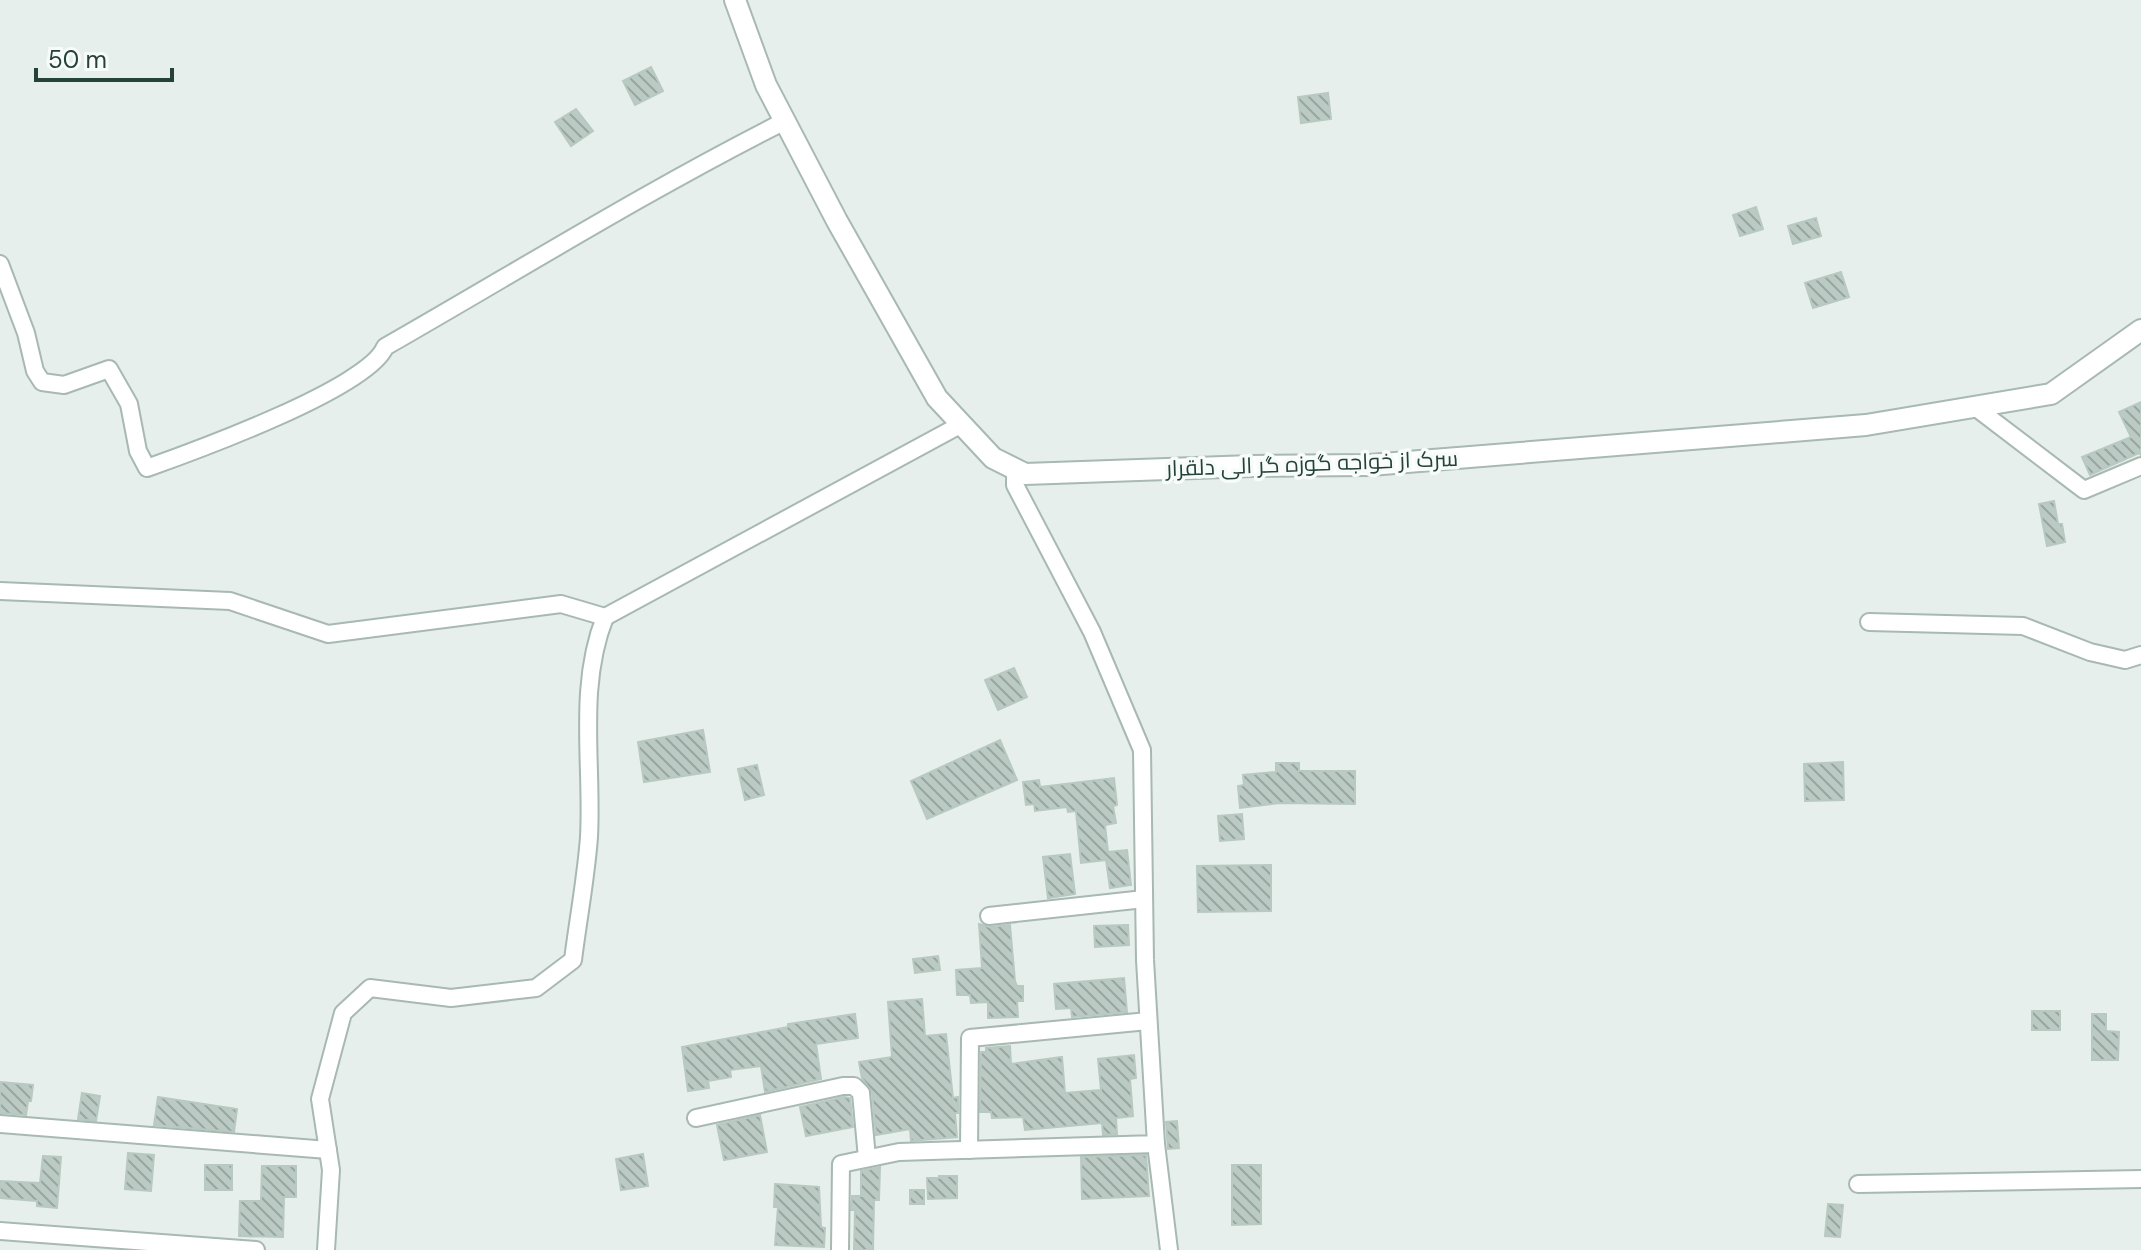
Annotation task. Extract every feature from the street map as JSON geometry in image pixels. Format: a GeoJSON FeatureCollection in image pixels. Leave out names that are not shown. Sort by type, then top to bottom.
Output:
{"type":"FeatureCollection","features":[{"type":"Feature","properties":{"kind":"street","name":"سرک از خواجه گوزه گر الی دلقرار"},"geometry":{"type":"LineString","coordinates":[[735,0],[766,85],[837,221],[937,398],[993,458],[1025,474],[1370,465],[1866,425],[2051,394],[2141,330]]}},
{"type":"Feature","properties":{"kind":"street"},"geometry":{"type":"LineString","coordinates":[[0,264],[26,333],[35,371],[42,382],[64,385],[109,369],[129,404],[138,451],[147,468],[246,430],[351,380],[381,357],[385,347],[697,165],[785,121]]}},
{"type":"Feature","properties":{"kind":"street"},"geometry":{"type":"LineString","coordinates":[[1975,407],[2084,490],[2141,466]]}},
{"type":"Feature","properties":{"kind":"street"},"geometry":{"type":"LineString","coordinates":[[326,1250],[331,1170],[320,1099],[343,1013],[370,988],[451,998],[536,988],[573,960],[589,838],[589,674],[594,644],[605,617],[960,425]]}},
{"type":"Feature","properties":{"kind":"street"},"geometry":{"type":"LineString","coordinates":[[1015,469],[1015,485],[1092,632],[1142,750],[1148,1021],[1156,1144],[1169,1250]]}},
{"type":"Feature","properties":{"kind":"street"},"geometry":{"type":"LineString","coordinates":[[0,591],[230,601],[328,634],[561,604],[605,617]]}},
{"type":"Feature","properties":{"kind":"street"},"geometry":{"type":"LineString","coordinates":[[1869,622],[2023,626],[2090,652],[2125,660],[2141,655]]}},
{"type":"Feature","properties":{"kind":"street"},"geometry":{"type":"LineString","coordinates":[[989,916],[1144,899]]}},
{"type":"Feature","properties":{"kind":"street"},"geometry":{"type":"LineString","coordinates":[[969,1150],[970,1038],[1148,1021]]}},
{"type":"Feature","properties":{"kind":"street"},"geometry":{"type":"LineString","coordinates":[[696,1118],[854,1086],[861,1093],[867,1158]]}},
{"type":"Feature","properties":{"kind":"street"},"geometry":{"type":"LineString","coordinates":[[0,1124],[328,1150]]}},
{"type":"Feature","properties":{"kind":"street"},"geometry":{"type":"LineString","coordinates":[[840,1250],[841,1164],[899,1152],[1156,1144]]}},
{"type":"Feature","properties":{"kind":"street"},"geometry":{"type":"LineString","coordinates":[[1858,1184],[2141,1179]]}},
{"type":"Feature","properties":{"kind":"street"},"geometry":{"type":"LineString","coordinates":[[0,1231],[256,1250]]}},
{"type":"Feature","properties":{"kind":"building"},"geometry":{"type":"Polygon","coordinates":[[[651,67],[663,91],[635,105],[623,81],[651,67]]]}},
{"type":"Feature","properties":{"kind":"building"},"geometry":{"type":"Polygon","coordinates":[[[1328,93],[1331,119],[1301,123],[1298,97],[1328,93]]]}},
{"type":"Feature","properties":{"kind":"building"},"geometry":{"type":"Polygon","coordinates":[[[576,109],[593,131],[571,146],[555,122],[576,109]]]}},
{"type":"Feature","properties":{"kind":"building"},"geometry":{"type":"Polygon","coordinates":[[[1756,207],[1763,229],[1740,236],[1733,215],[1756,207]]]}},
{"type":"Feature","properties":{"kind":"building"},"geometry":{"type":"Polygon","coordinates":[[[1816,218],[1821,236],[1793,244],[1788,226],[1816,218]]]}},
{"type":"Feature","properties":{"kind":"building"},"geometry":{"type":"Polygon","coordinates":[[[1841,272],[1849,297],[1813,308],[1805,283],[1841,272]]]}},
{"type":"Feature","properties":{"kind":"building"},"geometry":{"type":"Polygon","coordinates":[[[2141,402],[2141,455],[2139,453],[2090,475],[2082,457],[2131,437],[2119,412],[2141,402]]]}},
{"type":"Feature","properties":{"kind":"building"},"geometry":{"type":"Polygon","coordinates":[[[2054,501],[2065,542],[2047,546],[2039,504],[2054,501]]]}},
{"type":"Feature","properties":{"kind":"building"},"geometry":{"type":"Polygon","coordinates":[[[1014,668],[1027,697],[998,710],[985,680],[1014,668]]]}},
{"type":"Feature","properties":{"kind":"building"},"geometry":{"type":"Polygon","coordinates":[[[703,730],[710,772],[644,782],[638,742],[703,730]]]}},
{"type":"Feature","properties":{"kind":"building"},"geometry":{"type":"Polygon","coordinates":[[[1000,740],[1017,780],[927,819],[911,781],[1000,740]]]}},
{"type":"Feature","properties":{"kind":"building"},"geometry":{"type":"Polygon","coordinates":[[[1843,762],[1844,800],[1805,801],[1804,764],[1843,762]]]}},
{"type":"Feature","properties":{"kind":"building"},"geometry":{"type":"Polygon","coordinates":[[[1276,763],[1299,763],[1299,771],[1355,771],[1355,804],[1279,803],[1240,808],[1238,786],[1244,785],[1243,775],[1276,772],[1276,763]]]}},
{"type":"Feature","properties":{"kind":"building"},"geometry":{"type":"Polygon","coordinates":[[[757,765],[764,795],[745,800],[738,769],[757,765]]]}},
{"type":"Feature","properties":{"kind":"building"},"geometry":{"type":"Polygon","coordinates":[[[1114,778],[1116,823],[1105,825],[1108,852],[1127,850],[1131,885],[1110,888],[1106,860],[1081,863],[1076,811],[1068,812],[1067,807],[1035,811],[1034,804],[1026,805],[1023,782],[1039,780],[1040,787],[1114,778]]]}},
{"type":"Feature","properties":{"kind":"building"},"geometry":{"type":"Polygon","coordinates":[[[1242,814],[1244,839],[1220,841],[1218,816],[1242,814]]]}},
{"type":"Feature","properties":{"kind":"building"},"geometry":{"type":"Polygon","coordinates":[[[1070,854],[1075,894],[1048,898],[1043,857],[1070,854]]]}},
{"type":"Feature","properties":{"kind":"building"},"geometry":{"type":"Polygon","coordinates":[[[1271,865],[1271,911],[1198,912],[1197,866],[1271,865]]]}},
{"type":"Feature","properties":{"kind":"building"},"geometry":{"type":"Polygon","coordinates":[[[979,924],[990,927],[1010,925],[1015,981],[1017,986],[1023,986],[1023,1001],[1017,1001],[1018,1017],[988,1018],[988,1002],[971,1003],[970,995],[957,995],[956,970],[982,968],[979,924]]]}},
{"type":"Feature","properties":{"kind":"building"},"geometry":{"type":"Polygon","coordinates":[[[1128,925],[1129,945],[1095,947],[1094,926],[1128,925]]]}},
{"type":"Feature","properties":{"kind":"building"},"geometry":{"type":"Polygon","coordinates":[[[938,956],[940,970],[915,973],[913,959],[938,956]]]}},
{"type":"Feature","properties":{"kind":"building"},"geometry":{"type":"Polygon","coordinates":[[[1124,978],[1127,1012],[1072,1017],[1071,1008],[1056,1009],[1054,984],[1124,978]]]}},
{"type":"Feature","properties":{"kind":"building"},"geometry":{"type":"Polygon","coordinates":[[[922,999],[925,1036],[946,1034],[953,1098],[958,1097],[958,1113],[955,1113],[957,1137],[911,1141],[910,1129],[876,1135],[872,1092],[862,1078],[859,1062],[892,1057],[888,1002],[922,999]]]}},
{"type":"Feature","properties":{"kind":"building"},"geometry":{"type":"Polygon","coordinates":[[[2032,1011],[2060,1011],[2060,1030],[2032,1030],[2032,1011]]]}},
{"type":"Feature","properties":{"kind":"building"},"geometry":{"type":"Polygon","coordinates":[[[855,1014],[858,1038],[816,1044],[821,1079],[765,1092],[761,1066],[730,1070],[731,1077],[708,1081],[709,1088],[688,1091],[682,1047],[788,1027],[788,1024],[855,1014]]]}},
{"type":"Feature","properties":{"kind":"building"},"geometry":{"type":"Polygon","coordinates":[[[2092,1014],[2106,1014],[2106,1031],[2119,1032],[2118,1060],[2092,1060],[2092,1014]]]}},
{"type":"Feature","properties":{"kind":"building"},"geometry":{"type":"Polygon","coordinates":[[[1010,1046],[1011,1064],[1062,1057],[1065,1093],[1101,1090],[1098,1059],[1134,1055],[1136,1078],[1130,1079],[1133,1116],[1116,1118],[1117,1134],[1103,1135],[1102,1123],[1025,1130],[1023,1117],[992,1118],[991,1112],[980,1112],[981,1052],[986,1052],[986,1048],[1010,1046]]]}},
{"type":"Feature","properties":{"kind":"building"},"geometry":{"type":"Polygon","coordinates":[[[0,1082],[33,1085],[26,1115],[0,1113],[0,1082]]]}},
{"type":"Feature","properties":{"kind":"building"},"geometry":{"type":"Polygon","coordinates":[[[82,1093],[100,1096],[96,1121],[78,1119],[82,1093]]]}},
{"type":"Feature","properties":{"kind":"building"},"geometry":{"type":"Polygon","coordinates":[[[158,1097],[237,1109],[234,1132],[154,1125],[158,1097]]]}},
{"type":"Feature","properties":{"kind":"building"},"geometry":{"type":"Polygon","coordinates":[[[850,1098],[853,1127],[806,1136],[800,1107],[850,1098]]]}},
{"type":"Feature","properties":{"kind":"building"},"geometry":{"type":"Polygon","coordinates":[[[760,1115],[767,1152],[724,1160],[717,1125],[760,1115]]]}},
{"type":"Feature","properties":{"kind":"building"},"geometry":{"type":"Polygon","coordinates":[[[1177,1121],[1179,1148],[1168,1149],[1166,1122],[1177,1121]]]}},
{"type":"Feature","properties":{"kind":"building"},"geometry":{"type":"Polygon","coordinates":[[[128,1153],[154,1155],[151,1191],[125,1189],[128,1153]]]}},
{"type":"Feature","properties":{"kind":"building"},"geometry":{"type":"Polygon","coordinates":[[[643,1154],[648,1186],[621,1190],[616,1159],[643,1154]]]}},
{"type":"Feature","properties":{"kind":"building"},"geometry":{"type":"Polygon","coordinates":[[[1146,1155],[1149,1196],[1082,1199],[1081,1157],[1146,1155]]]}},
{"type":"Feature","properties":{"kind":"building"},"geometry":{"type":"Polygon","coordinates":[[[43,1156],[61,1157],[57,1208],[37,1206],[37,1201],[0,1198],[0,1181],[40,1183],[43,1156]]]}},
{"type":"Feature","properties":{"kind":"building"},"geometry":{"type":"Polygon","coordinates":[[[205,1165],[232,1165],[232,1190],[205,1190],[205,1165]]]}},
{"type":"Feature","properties":{"kind":"building"},"geometry":{"type":"Polygon","coordinates":[[[1232,1165],[1261,1165],[1261,1224],[1232,1225],[1232,1165]]]}},
{"type":"Feature","properties":{"kind":"building"},"geometry":{"type":"Polygon","coordinates":[[[262,1166],[296,1166],[296,1197],[284,1197],[283,1237],[239,1236],[240,1201],[261,1201],[262,1166]]]}},
{"type":"Feature","properties":{"kind":"building"},"geometry":{"type":"Polygon","coordinates":[[[880,1167],[879,1200],[874,1200],[873,1250],[854,1250],[855,1210],[851,1210],[852,1196],[861,1196],[861,1171],[880,1167]]]}},
{"type":"Feature","properties":{"kind":"building"},"geometry":{"type":"Polygon","coordinates":[[[957,1176],[957,1198],[928,1199],[927,1178],[957,1176]]]}},
{"type":"Feature","properties":{"kind":"building"},"geometry":{"type":"Polygon","coordinates":[[[775,1184],[819,1187],[821,1227],[825,1228],[824,1247],[775,1245],[778,1207],[774,1207],[775,1184]]]}},
{"type":"Feature","properties":{"kind":"building"},"geometry":{"type":"Polygon","coordinates":[[[910,1190],[924,1190],[924,1204],[910,1204],[910,1190]]]}},
{"type":"Feature","properties":{"kind":"building"},"geometry":{"type":"Polygon","coordinates":[[[1828,1204],[1843,1205],[1840,1237],[1825,1236],[1828,1204]]]}}]}
